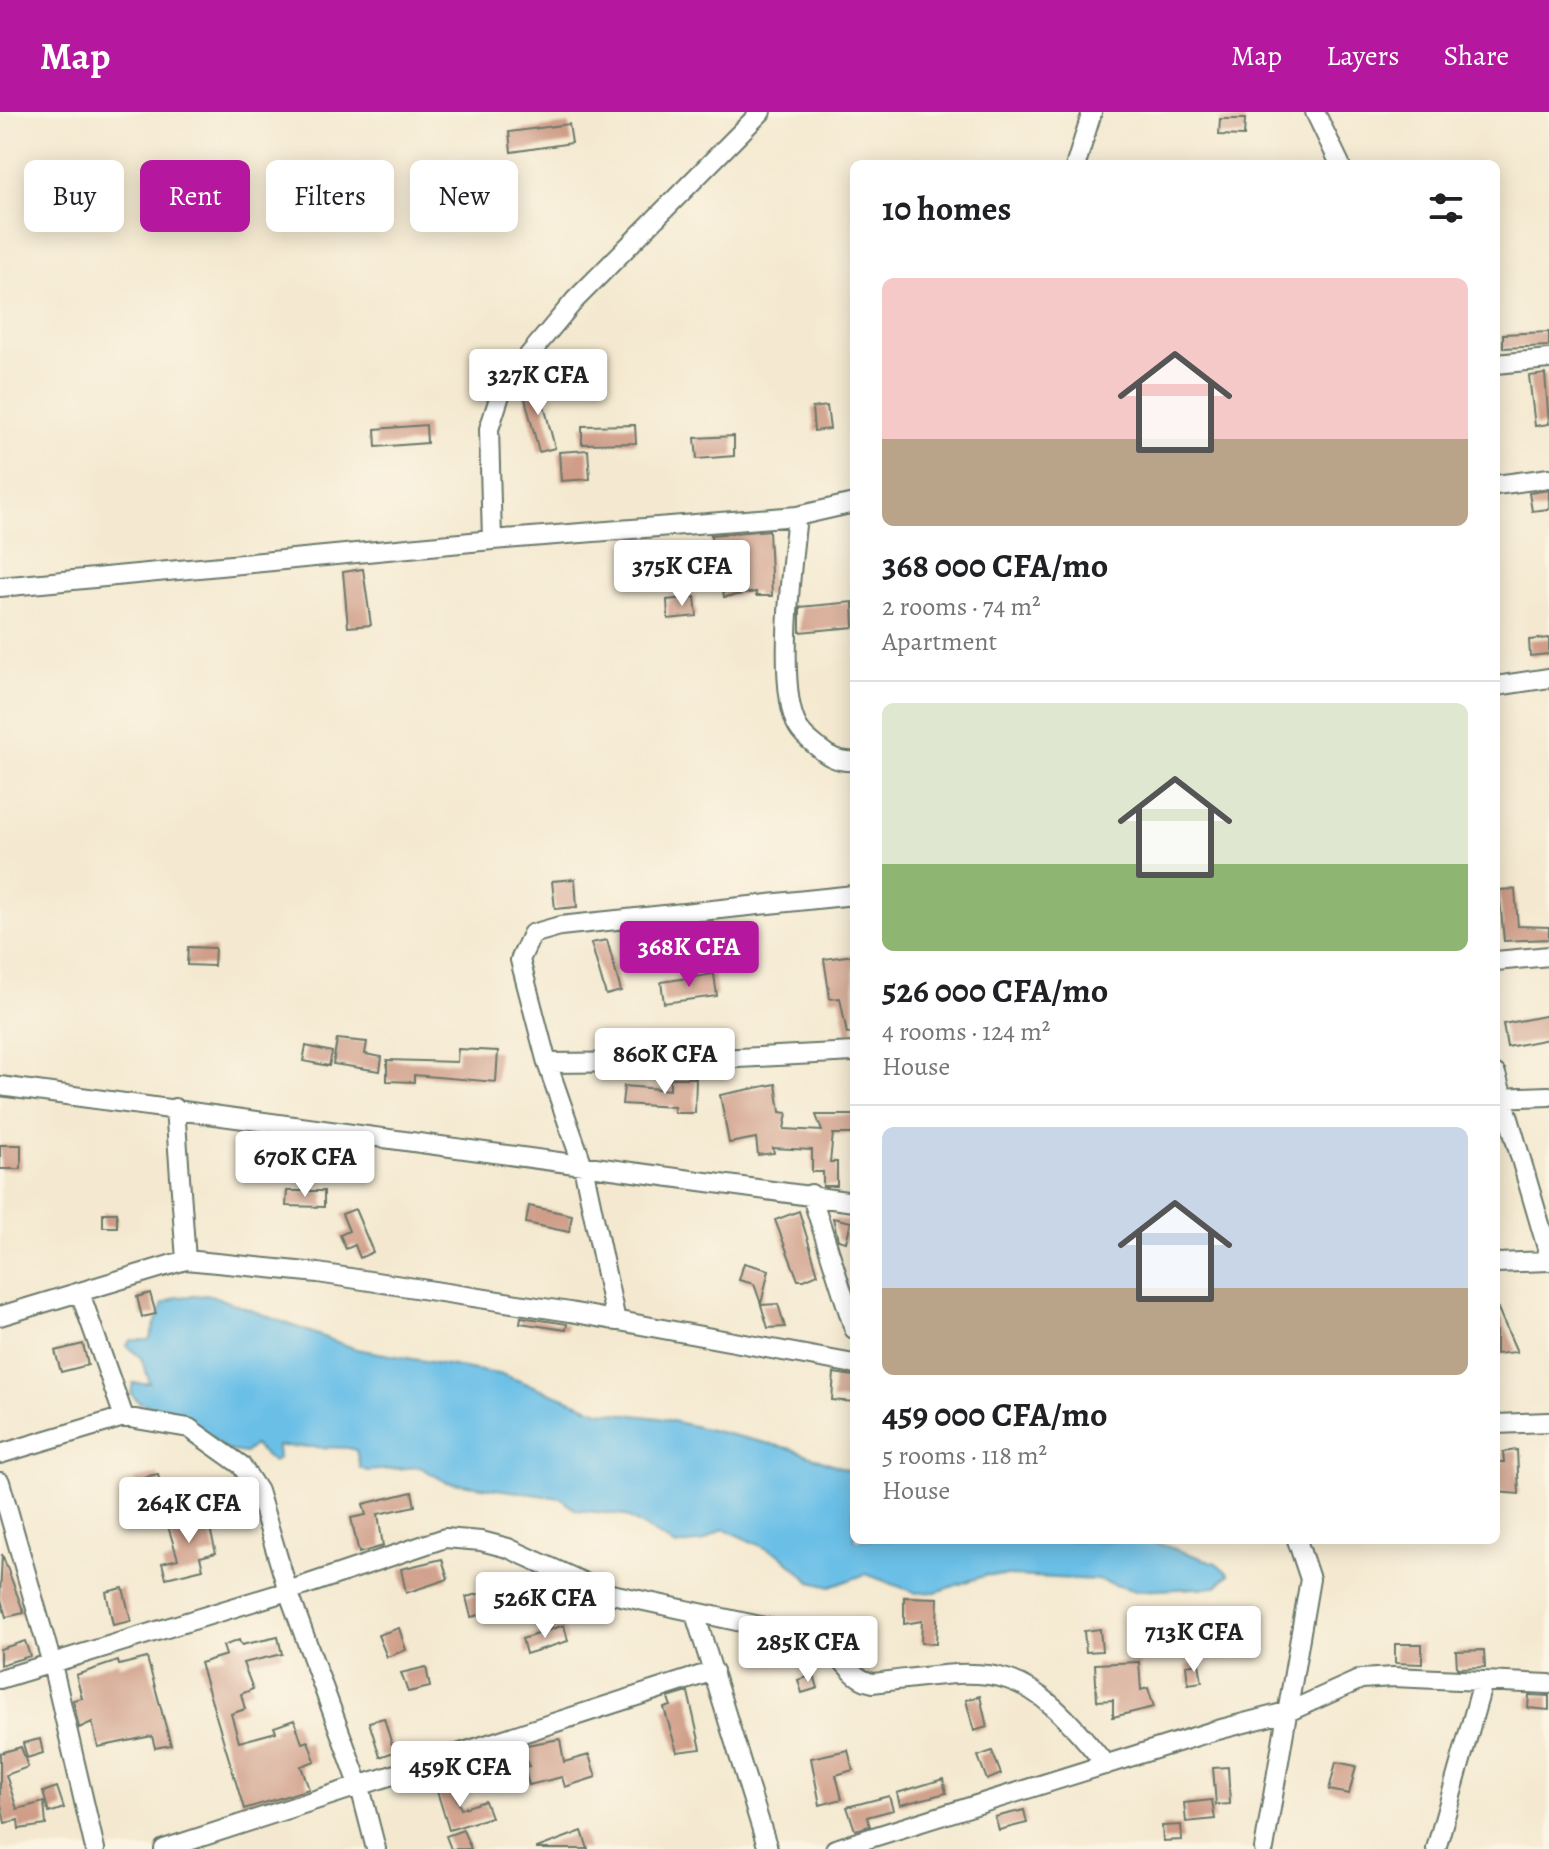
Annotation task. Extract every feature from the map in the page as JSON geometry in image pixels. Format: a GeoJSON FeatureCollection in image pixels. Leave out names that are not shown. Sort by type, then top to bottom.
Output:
{"type":"FeatureCollection","features":[{"type":"Feature","properties":{"kind":"street"},"geometry":{"type":"LineString","coordinates":[[492,540],[489,429],[503,386],[575,300],[759,112]]}},
{"type":"Feature","properties":{"kind":"street"},"geometry":{"type":"LineString","coordinates":[[1077,160],[1092,112]]}},
{"type":"Feature","properties":{"kind":"street"},"geometry":{"type":"LineString","coordinates":[[1315,112],[1338,160]]}},
{"type":"Feature","properties":{"kind":"street"},"geometry":{"type":"LineString","coordinates":[[1500,364],[1549,359]]}},
{"type":"Feature","properties":{"kind":"street"},"geometry":{"type":"LineString","coordinates":[[1500,484],[1549,478]]}},
{"type":"Feature","properties":{"kind":"street"},"geometry":{"type":"LineString","coordinates":[[0,587],[492,540],[797,516],[850,504]]}},
{"type":"Feature","properties":{"kind":"street"},"geometry":{"type":"LineString","coordinates":[[797,516],[786,627],[792,710],[798,728],[826,755],[850,761]]}},
{"type":"Feature","properties":{"kind":"street"},"geometry":{"type":"LineString","coordinates":[[1500,685],[1549,678]]}},
{"type":"Feature","properties":{"kind":"street"},"geometry":{"type":"LineString","coordinates":[[616,1321],[583,1166],[547,1063],[520,960],[532,934],[560,926],[850,895]]}},
{"type":"Feature","properties":{"kind":"street"},"geometry":{"type":"LineString","coordinates":[[1500,961],[1549,956]]}},
{"type":"Feature","properties":{"kind":"street"},"geometry":{"type":"LineString","coordinates":[[547,1063],[744,1059],[850,1052]]}},
{"type":"Feature","properties":{"kind":"street"},"geometry":{"type":"LineString","coordinates":[[0,1086],[850,1201]]}},
{"type":"Feature","properties":{"kind":"street"},"geometry":{"type":"LineString","coordinates":[[1500,1098],[1549,1096]]}},
{"type":"Feature","properties":{"kind":"street"},"geometry":{"type":"LineString","coordinates":[[1500,1101],[1549,1255]]}},
{"type":"Feature","properties":{"kind":"street"},"geometry":{"type":"LineString","coordinates":[[175,1108],[186,1260]]}},
{"type":"Feature","properties":{"kind":"street"},"geometry":{"type":"LineString","coordinates":[[811,1194],[850,1316]]}},
{"type":"Feature","properties":{"kind":"street"},"geometry":{"type":"LineString","coordinates":[[0,1316],[186,1260],[318,1273],[616,1321],[850,1363]]}},
{"type":"Feature","properties":{"kind":"street"},"geometry":{"type":"LineString","coordinates":[[1500,1263],[1549,1261]]}},
{"type":"Feature","properties":{"kind":"street"},"geometry":{"type":"LineString","coordinates":[[80,1293],[124,1417]]}},
{"type":"Feature","properties":{"kind":"street"},"geometry":{"type":"LineString","coordinates":[[0,1454],[124,1417],[189,1428],[241,1465],[258,1491],[288,1591],[360,1787],[376,1849]]}},
{"type":"Feature","properties":{"kind":"street"},"geometry":{"type":"LineString","coordinates":[[1500,1424],[1549,1422]]}},
{"type":"Feature","properties":{"kind":"street"},"geometry":{"type":"LineString","coordinates":[[0,1482],[52,1664],[95,1849]]}},
{"type":"Feature","properties":{"kind":"street"},"geometry":{"type":"LineString","coordinates":[[0,1679],[288,1591],[445,1538],[481,1541],[508,1548],[607,1593],[821,1639],[834,1648],[860,1680],[873,1683],[985,1672],[1010,1677],[1042,1696],[1069,1719],[1106,1765]]}},
{"type":"Feature","properties":{"kind":"street"},"geometry":{"type":"LineString","coordinates":[[1264,1849],[1290,1711],[1310,1579],[1298,1544]]}},
{"type":"Feature","properties":{"kind":"street"},"geometry":{"type":"LineString","coordinates":[[695,1614],[768,1849]]}},
{"type":"Feature","properties":{"kind":"street"},"geometry":{"type":"LineString","coordinates":[[164,1849],[714,1671]]}},
{"type":"Feature","properties":{"kind":"street"},"geometry":{"type":"LineString","coordinates":[[835,1849],[1290,1711],[1361,1679],[1393,1677],[1549,1684]]}},
{"type":"Feature","properties":{"kind":"street"},"geometry":{"type":"LineString","coordinates":[[1436,1849],[1483,1682]]}},
{"type":"Feature","properties":{"kind":"water"},"geometry":{"type":"Polygon","coordinates":[[[210,1295],[356,1349],[504,1375],[599,1411],[659,1418],[792,1449],[850,1471],[850,1544],[1160,1544],[1216,1563],[1229,1574],[1216,1587],[1136,1591],[1098,1580],[987,1575],[936,1592],[916,1593],[866,1574],[830,1587],[811,1582],[781,1555],[724,1529],[702,1542],[676,1546],[624,1515],[576,1510],[560,1498],[446,1482],[420,1467],[367,1471],[360,1468],[356,1450],[349,1448],[277,1446],[278,1459],[273,1462],[254,1445],[245,1453],[225,1450],[212,1437],[193,1442],[171,1412],[139,1402],[131,1394],[133,1383],[150,1383],[141,1358],[127,1346],[130,1340],[149,1340],[163,1304],[177,1297],[210,1295]]]}},
{"type":"Feature","properties":{"kind":"building"},"geometry":{"type":"Polygon","coordinates":[[[1220,119],[1245,119],[1244,136],[1219,135],[1220,119]]]}},
{"type":"Feature","properties":{"kind":"building"},"geometry":{"type":"Polygon","coordinates":[[[569,124],[572,143],[511,152],[509,132],[569,124]]]}},
{"type":"Feature","properties":{"kind":"building"},"geometry":{"type":"Polygon","coordinates":[[[1549,332],[1549,346],[1503,348],[1503,334],[1549,332]]]}},
{"type":"Feature","properties":{"kind":"building"},"geometry":{"type":"Polygon","coordinates":[[[1545,374],[1549,424],[1535,426],[1529,376],[1545,374]]]}},
{"type":"Feature","properties":{"kind":"building"},"geometry":{"type":"Polygon","coordinates":[[[538,382],[555,448],[539,452],[522,387],[538,382]]]}},
{"type":"Feature","properties":{"kind":"building"},"geometry":{"type":"Polygon","coordinates":[[[827,406],[830,429],[814,431],[812,408],[827,406]]]}},
{"type":"Feature","properties":{"kind":"building"},"geometry":{"type":"Polygon","coordinates":[[[426,425],[427,443],[376,447],[375,429],[426,425]]]}},
{"type":"Feature","properties":{"kind":"building"},"geometry":{"type":"Polygon","coordinates":[[[635,425],[636,443],[582,444],[582,426],[635,425]]]}},
{"type":"Feature","properties":{"kind":"building"},"geometry":{"type":"Polygon","coordinates":[[[734,436],[734,456],[697,459],[695,438],[734,436]]]}},
{"type":"Feature","properties":{"kind":"building"},"geometry":{"type":"Polygon","coordinates":[[[588,450],[590,479],[561,481],[559,452],[588,450]]]}},
{"type":"Feature","properties":{"kind":"building"},"geometry":{"type":"Polygon","coordinates":[[[1549,490],[1549,509],[1532,511],[1529,493],[1549,490]]]}},
{"type":"Feature","properties":{"kind":"building"},"geometry":{"type":"Polygon","coordinates":[[[769,530],[772,596],[756,596],[756,592],[724,597],[719,559],[712,559],[711,535],[769,530]]]}},
{"type":"Feature","properties":{"kind":"building"},"geometry":{"type":"Polygon","coordinates":[[[363,569],[371,625],[348,627],[343,572],[363,569]]]}},
{"type":"Feature","properties":{"kind":"building"},"geometry":{"type":"Polygon","coordinates":[[[695,597],[697,616],[668,619],[667,600],[695,597]]]}},
{"type":"Feature","properties":{"kind":"building"},"geometry":{"type":"Polygon","coordinates":[[[850,602],[850,627],[800,632],[800,607],[850,602]]]}},
{"type":"Feature","properties":{"kind":"building"},"geometry":{"type":"Polygon","coordinates":[[[1549,638],[1549,654],[1530,656],[1529,640],[1549,638]]]}},
{"type":"Feature","properties":{"kind":"building"},"geometry":{"type":"Polygon","coordinates":[[[575,879],[577,907],[555,909],[552,881],[575,879]]]}},
{"type":"Feature","properties":{"kind":"building"},"geometry":{"type":"Polygon","coordinates":[[[1515,889],[1518,926],[1549,927],[1549,939],[1504,941],[1500,890],[1515,889]]]}},
{"type":"Feature","properties":{"kind":"building"},"geometry":{"type":"Polygon","coordinates":[[[607,940],[621,991],[606,995],[591,943],[607,940]]]}},
{"type":"Feature","properties":{"kind":"building"},"geometry":{"type":"Polygon","coordinates":[[[188,947],[215,948],[214,966],[187,965],[188,947]]]}},
{"type":"Feature","properties":{"kind":"building"},"geometry":{"type":"Polygon","coordinates":[[[745,954],[747,968],[715,971],[714,957],[745,954]]]}},
{"type":"Feature","properties":{"kind":"building"},"geometry":{"type":"Polygon","coordinates":[[[850,956],[850,1034],[847,1034],[840,998],[830,999],[824,959],[850,956]]]}},
{"type":"Feature","properties":{"kind":"building"},"geometry":{"type":"Polygon","coordinates":[[[714,974],[717,996],[664,1003],[661,982],[714,974]]]}},
{"type":"Feature","properties":{"kind":"building"},"geometry":{"type":"Polygon","coordinates":[[[1549,1015],[1549,1039],[1507,1047],[1503,1024],[1549,1015]]]}},
{"type":"Feature","properties":{"kind":"building"},"geometry":{"type":"Polygon","coordinates":[[[337,1039],[367,1042],[365,1054],[382,1057],[380,1071],[333,1064],[337,1039]]]}},
{"type":"Feature","properties":{"kind":"building"},"geometry":{"type":"Polygon","coordinates":[[[306,1046],[332,1052],[329,1066],[303,1061],[306,1046]]]}},
{"type":"Feature","properties":{"kind":"building"},"geometry":{"type":"Polygon","coordinates":[[[458,1049],[498,1051],[496,1082],[414,1075],[414,1082],[387,1081],[387,1060],[457,1062],[458,1049]]]}},
{"type":"Feature","properties":{"kind":"building"},"geometry":{"type":"Polygon","coordinates":[[[670,1078],[696,1078],[695,1113],[674,1113],[674,1107],[622,1104],[624,1086],[670,1090],[670,1078]]]}},
{"type":"Feature","properties":{"kind":"building"},"geometry":{"type":"Polygon","coordinates":[[[776,1084],[780,1112],[787,1113],[784,1129],[822,1131],[816,1115],[850,1115],[850,1134],[833,1134],[830,1162],[837,1162],[837,1186],[823,1186],[823,1172],[812,1172],[812,1150],[773,1148],[774,1153],[758,1155],[756,1138],[729,1143],[720,1095],[776,1084]]]}},
{"type":"Feature","properties":{"kind":"building"},"geometry":{"type":"Polygon","coordinates":[[[0,1145],[21,1145],[21,1169],[0,1169],[0,1145]]]}},
{"type":"Feature","properties":{"kind":"building"},"geometry":{"type":"Polygon","coordinates":[[[287,1191],[324,1191],[324,1207],[286,1206],[287,1191]]]}},
{"type":"Feature","properties":{"kind":"building"},"geometry":{"type":"Polygon","coordinates":[[[529,1206],[572,1215],[569,1232],[526,1223],[529,1206]]]}},
{"type":"Feature","properties":{"kind":"building"},"geometry":{"type":"Polygon","coordinates":[[[355,1209],[373,1252],[360,1258],[355,1245],[346,1249],[340,1235],[349,1231],[342,1214],[355,1209]]]}},
{"type":"Feature","properties":{"kind":"building"},"geometry":{"type":"Polygon","coordinates":[[[799,1211],[818,1274],[804,1280],[798,1280],[775,1220],[799,1211]]]}},
{"type":"Feature","properties":{"kind":"building"},"geometry":{"type":"Polygon","coordinates":[[[103,1213],[117,1213],[117,1227],[103,1227],[103,1213]]]}},
{"type":"Feature","properties":{"kind":"building"},"geometry":{"type":"Polygon","coordinates":[[[833,1218],[850,1222],[846,1242],[838,1240],[833,1218]]]}},
{"type":"Feature","properties":{"kind":"building"},"geometry":{"type":"Polygon","coordinates":[[[744,1263],[769,1270],[761,1304],[754,1284],[739,1280],[744,1263]]]}},
{"type":"Feature","properties":{"kind":"building"},"geometry":{"type":"Polygon","coordinates":[[[150,1293],[156,1314],[142,1317],[137,1297],[150,1293]]]}},
{"type":"Feature","properties":{"kind":"building"},"geometry":{"type":"Polygon","coordinates":[[[778,1304],[785,1327],[768,1328],[761,1305],[778,1304]]]}},
{"type":"Feature","properties":{"kind":"building"},"geometry":{"type":"Polygon","coordinates":[[[1500,1313],[1517,1352],[1500,1354],[1500,1313]]]}},
{"type":"Feature","properties":{"kind":"building"},"geometry":{"type":"Polygon","coordinates":[[[521,1317],[567,1324],[566,1330],[520,1323],[521,1317]]]}},
{"type":"Feature","properties":{"kind":"building"},"geometry":{"type":"Polygon","coordinates":[[[83,1344],[88,1365],[61,1372],[55,1351],[83,1344]]]}},
{"type":"Feature","properties":{"kind":"building"},"geometry":{"type":"Polygon","coordinates":[[[834,1373],[850,1375],[850,1402],[832,1400],[834,1373]]]}},
{"type":"Feature","properties":{"kind":"building"},"geometry":{"type":"Polygon","coordinates":[[[1517,1450],[1519,1494],[1500,1492],[1503,1452],[1517,1450]]]}},
{"type":"Feature","properties":{"kind":"building"},"geometry":{"type":"Polygon","coordinates":[[[158,1474],[168,1522],[145,1529],[134,1479],[158,1474]]]}},
{"type":"Feature","properties":{"kind":"building"},"geometry":{"type":"Polygon","coordinates":[[[412,1492],[415,1506],[378,1514],[383,1546],[359,1553],[351,1518],[366,1515],[363,1504],[412,1492]]]}},
{"type":"Feature","properties":{"kind":"building"},"geometry":{"type":"Polygon","coordinates":[[[206,1513],[216,1553],[200,1557],[203,1569],[166,1578],[162,1563],[178,1559],[167,1523],[206,1513]]]}},
{"type":"Feature","properties":{"kind":"building"},"geometry":{"type":"Polygon","coordinates":[[[2,1554],[24,1613],[6,1617],[0,1596],[2,1554]]]}},
{"type":"Feature","properties":{"kind":"building"},"geometry":{"type":"Polygon","coordinates":[[[442,1559],[448,1579],[406,1593],[401,1569],[442,1559]]]}},
{"type":"Feature","properties":{"kind":"building"},"geometry":{"type":"Polygon","coordinates":[[[123,1588],[131,1621],[113,1625],[106,1592],[123,1588]]]}},
{"type":"Feature","properties":{"kind":"building"},"geometry":{"type":"Polygon","coordinates":[[[495,1590],[500,1610],[471,1617],[466,1597],[495,1590]]]}},
{"type":"Feature","properties":{"kind":"building"},"geometry":{"type":"Polygon","coordinates":[[[904,1597],[938,1598],[936,1644],[921,1643],[922,1621],[904,1624],[904,1597]]]}},
{"type":"Feature","properties":{"kind":"building"},"geometry":{"type":"Polygon","coordinates":[[[564,1625],[568,1641],[526,1654],[522,1639],[564,1625]]]}},
{"type":"Feature","properties":{"kind":"building"},"geometry":{"type":"Polygon","coordinates":[[[399,1628],[406,1650],[387,1657],[378,1635],[399,1628]]]}},
{"type":"Feature","properties":{"kind":"building"},"geometry":{"type":"Polygon","coordinates":[[[1100,1629],[1102,1651],[1086,1652],[1084,1631],[1100,1629]]]}},
{"type":"Feature","properties":{"kind":"building"},"geometry":{"type":"Polygon","coordinates":[[[1172,1632],[1174,1649],[1157,1650],[1156,1633],[1172,1632]]]}},
{"type":"Feature","properties":{"kind":"building"},"geometry":{"type":"Polygon","coordinates":[[[278,1637],[282,1654],[243,1663],[253,1689],[241,1694],[245,1709],[231,1714],[239,1742],[276,1732],[274,1727],[294,1720],[302,1743],[308,1741],[315,1761],[301,1766],[309,1789],[244,1809],[200,1663],[226,1655],[223,1646],[239,1640],[241,1645],[278,1637]]]}},
{"type":"Feature","properties":{"kind":"building"},"geometry":{"type":"Polygon","coordinates":[[[25,1641],[30,1656],[0,1665],[0,1649],[25,1641]]]}},
{"type":"Feature","properties":{"kind":"building"},"geometry":{"type":"Polygon","coordinates":[[[1395,1644],[1422,1644],[1422,1664],[1395,1663],[1395,1644]]]}},
{"type":"Feature","properties":{"kind":"building"},"geometry":{"type":"Polygon","coordinates":[[[1484,1650],[1485,1667],[1457,1668],[1456,1651],[1484,1650]]]}},
{"type":"Feature","properties":{"kind":"building"},"geometry":{"type":"Polygon","coordinates":[[[147,1658],[171,1745],[155,1748],[152,1736],[98,1747],[92,1722],[79,1728],[73,1700],[82,1698],[76,1675],[118,1661],[119,1665],[147,1658]]]}},
{"type":"Feature","properties":{"kind":"building"},"geometry":{"type":"Polygon","coordinates":[[[1139,1662],[1141,1690],[1148,1688],[1154,1707],[1113,1717],[1113,1700],[1097,1701],[1095,1664],[1139,1662]]]}},
{"type":"Feature","properties":{"kind":"building"},"geometry":{"type":"Polygon","coordinates":[[[1199,1663],[1202,1682],[1188,1684],[1186,1665],[1199,1663]]]}},
{"type":"Feature","properties":{"kind":"building"},"geometry":{"type":"Polygon","coordinates":[[[426,1667],[430,1687],[408,1692],[401,1673],[426,1667]]]}},
{"type":"Feature","properties":{"kind":"building"},"geometry":{"type":"Polygon","coordinates":[[[814,1675],[818,1688],[802,1693],[798,1680],[814,1675]]]}},
{"type":"Feature","properties":{"kind":"building"},"geometry":{"type":"Polygon","coordinates":[[[688,1692],[701,1749],[677,1752],[664,1708],[671,1706],[668,1698],[688,1692]]]}},
{"type":"Feature","properties":{"kind":"building"},"geometry":{"type":"Polygon","coordinates":[[[1529,1695],[1549,1696],[1549,1710],[1528,1708],[1529,1695]]]}},
{"type":"Feature","properties":{"kind":"building"},"geometry":{"type":"Polygon","coordinates":[[[980,1696],[987,1727],[974,1731],[966,1700],[980,1696]]]}},
{"type":"Feature","properties":{"kind":"building"},"geometry":{"type":"Polygon","coordinates":[[[384,1718],[394,1752],[380,1757],[369,1722],[384,1718]]]}},
{"type":"Feature","properties":{"kind":"building"},"geometry":{"type":"Polygon","coordinates":[[[40,1739],[43,1753],[27,1758],[23,1743],[40,1739]]]}},
{"type":"Feature","properties":{"kind":"building"},"geometry":{"type":"Polygon","coordinates":[[[560,1739],[564,1762],[589,1755],[596,1777],[565,1787],[562,1777],[529,1785],[524,1767],[529,1766],[521,1746],[560,1739]]]}},
{"type":"Feature","properties":{"kind":"building"},"geometry":{"type":"Polygon","coordinates":[[[21,1747],[28,1767],[6,1775],[17,1809],[44,1802],[46,1825],[19,1829],[18,1820],[5,1823],[0,1800],[0,1753],[21,1747]]]}},
{"type":"Feature","properties":{"kind":"building"},"geometry":{"type":"Polygon","coordinates":[[[848,1750],[853,1770],[836,1775],[842,1799],[820,1805],[811,1758],[848,1750]]]}},
{"type":"Feature","properties":{"kind":"building"},"geometry":{"type":"Polygon","coordinates":[[[992,1751],[1001,1774],[987,1780],[978,1756],[992,1751]]]}},
{"type":"Feature","properties":{"kind":"building"},"geometry":{"type":"Polygon","coordinates":[[[1336,1762],[1356,1766],[1349,1794],[1329,1790],[1336,1762]]]}},
{"type":"Feature","properties":{"kind":"building"},"geometry":{"type":"Polygon","coordinates":[[[1228,1767],[1230,1804],[1216,1805],[1213,1768],[1228,1767]]]}},
{"type":"Feature","properties":{"kind":"building"},"geometry":{"type":"Polygon","coordinates":[[[943,1779],[946,1793],[900,1805],[897,1793],[943,1779]]]}},
{"type":"Feature","properties":{"kind":"building"},"geometry":{"type":"Polygon","coordinates":[[[451,1783],[461,1809],[485,1801],[491,1817],[449,1830],[436,1788],[451,1783]]]}},
{"type":"Feature","properties":{"kind":"building"},"geometry":{"type":"Polygon","coordinates":[[[57,1787],[64,1808],[49,1813],[43,1792],[57,1787]]]}},
{"type":"Feature","properties":{"kind":"building"},"geometry":{"type":"Polygon","coordinates":[[[889,1796],[893,1810],[867,1817],[870,1826],[855,1830],[847,1807],[889,1796]]]}},
{"type":"Feature","properties":{"kind":"building"},"geometry":{"type":"Polygon","coordinates":[[[1212,1800],[1215,1819],[1186,1822],[1184,1803],[1212,1800]]]}},
{"type":"Feature","properties":{"kind":"building"},"geometry":{"type":"Polygon","coordinates":[[[1024,1810],[1027,1823],[999,1830],[995,1817],[1024,1810]]]}},
{"type":"Feature","properties":{"kind":"building"},"geometry":{"type":"Polygon","coordinates":[[[1181,1825],[1182,1840],[1163,1841],[1162,1826],[1181,1825]]]}},
{"type":"Feature","properties":{"kind":"building"},"geometry":{"type":"Polygon","coordinates":[[[463,1830],[471,1849],[451,1849],[446,1836],[463,1830]]]}},
{"type":"Feature","properties":{"kind":"building"},"geometry":{"type":"Polygon","coordinates":[[[582,1831],[588,1849],[537,1849],[537,1848],[582,1831]]]}}]}
